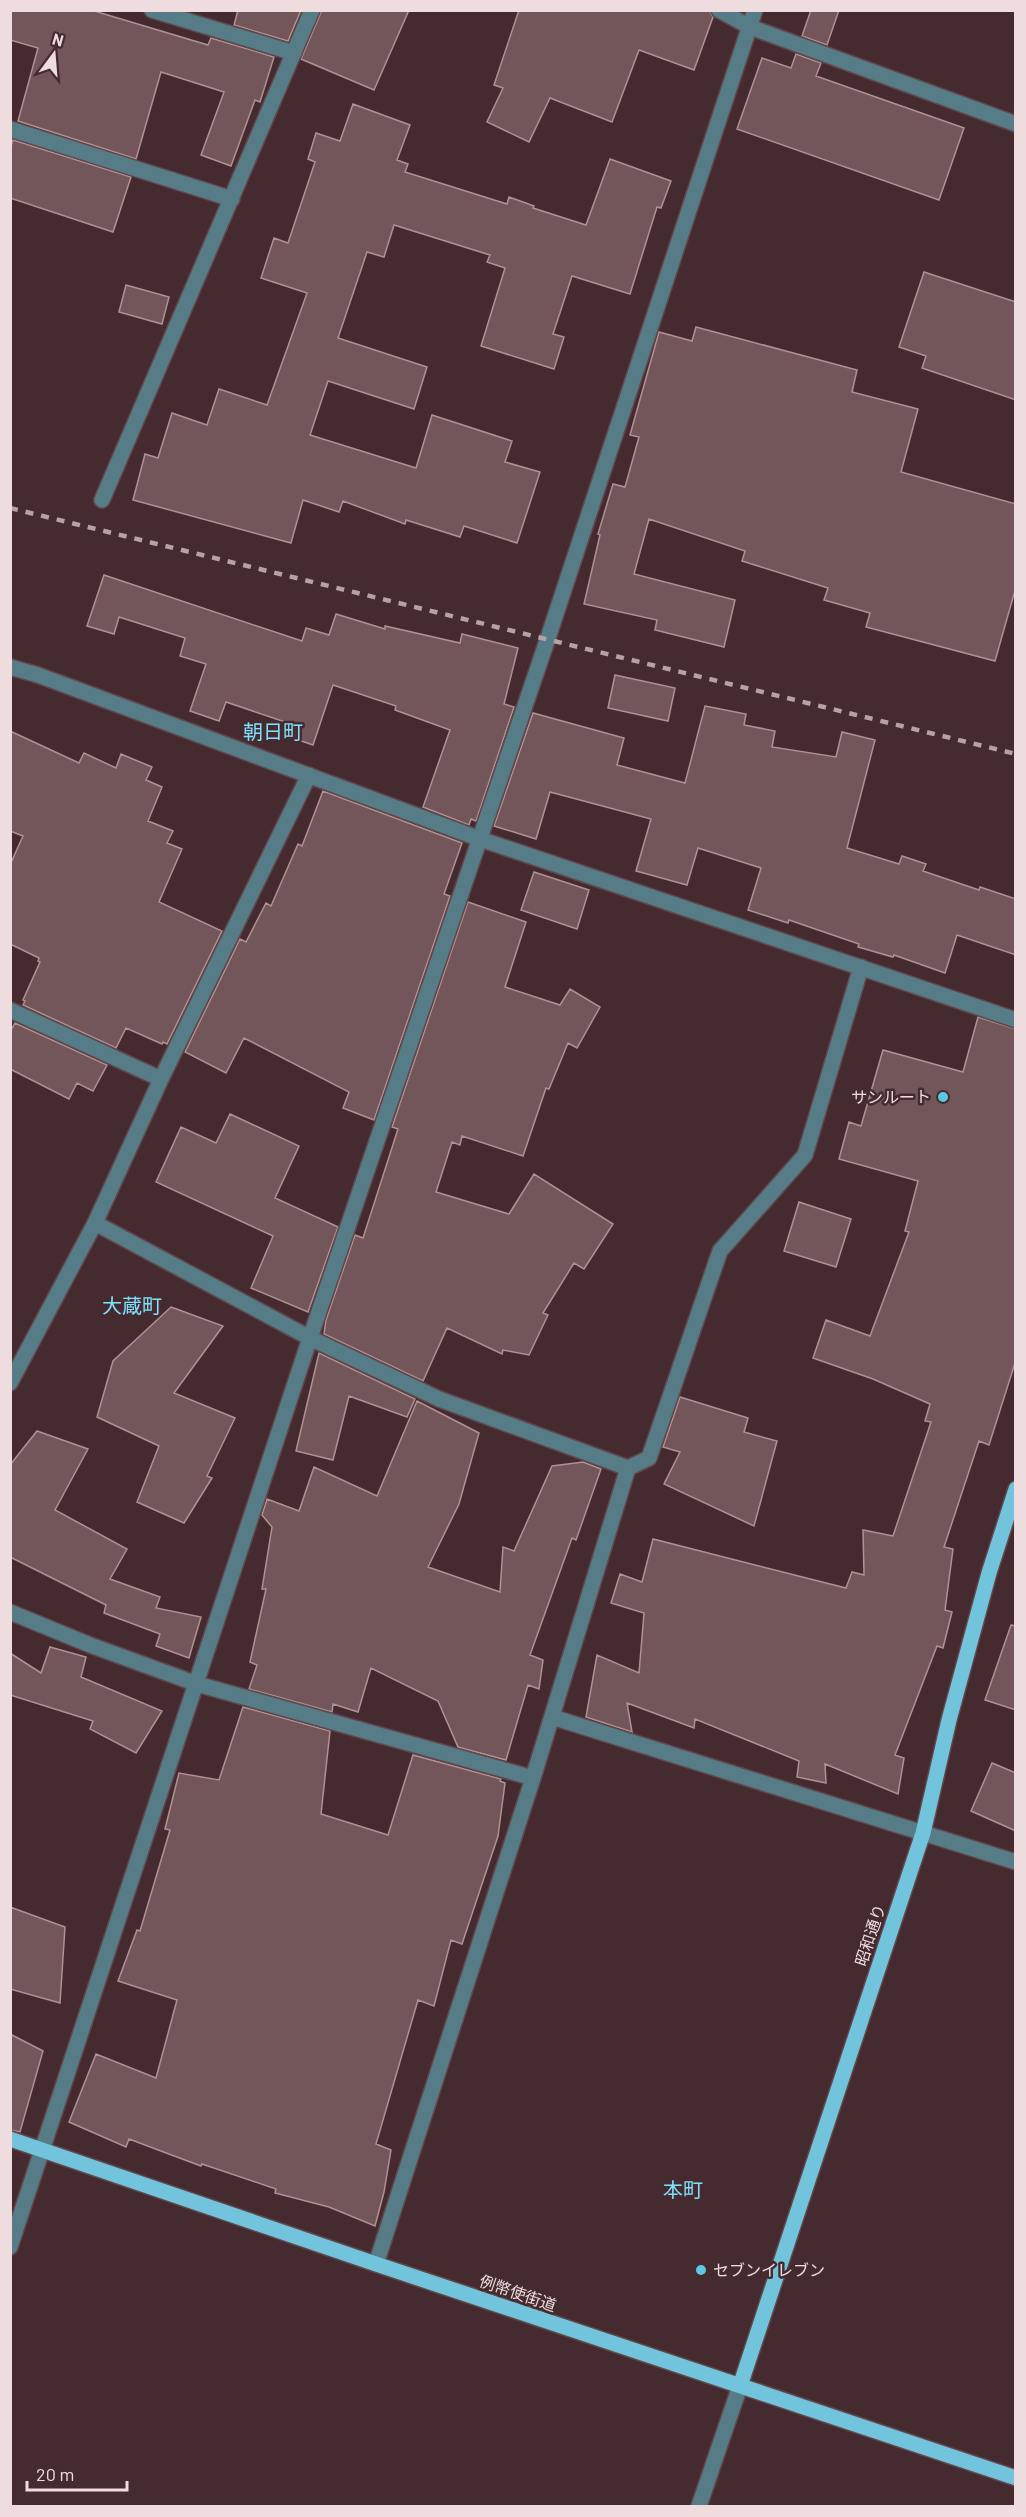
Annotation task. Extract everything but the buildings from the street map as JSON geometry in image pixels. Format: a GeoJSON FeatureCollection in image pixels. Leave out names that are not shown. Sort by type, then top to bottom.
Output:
{"type":"FeatureCollection","features":[{"type":"Feature","properties":{"kind":"main road","name":"昭和通り"},"geometry":{"type":"LineString","coordinates":[[740,2386],[922,1833],[949,1720],[989,1573],[1016,1489]]}},
{"type":"Feature","properties":{"kind":"main road","name":"例幣使街道"},"geometry":{"type":"LineString","coordinates":[[10,2139],[1016,2478]]}},
{"type":"Feature","properties":{"kind":"street"},"geometry":{"type":"LineString","coordinates":[[152,10],[294,53]]}},
{"type":"Feature","properties":{"kind":"street"},"geometry":{"type":"LineString","coordinates":[[102,500],[312,10]]}},
{"type":"Feature","properties":{"kind":"street"},"geometry":{"type":"LineString","coordinates":[[719,10],[750,27],[1016,124]]}},
{"type":"Feature","properties":{"kind":"street"},"geometry":{"type":"LineString","coordinates":[[10,2247],[44,2151],[310,1338],[480,839],[755,10]]}},
{"type":"Feature","properties":{"kind":"street"},"geometry":{"type":"LineString","coordinates":[[10,129],[232,199]]}},
{"type":"Feature","properties":{"kind":"street"},"geometry":{"type":"LineString","coordinates":[[10,667],[38,675],[480,839],[1016,1020]]}},
{"type":"Feature","properties":{"kind":"street"},"geometry":{"type":"LineString","coordinates":[[10,1383],[95,1223],[161,1079],[309,775]]}},
{"type":"Feature","properties":{"kind":"street"},"geometry":{"type":"LineString","coordinates":[[95,1223],[310,1338],[439,1399],[628,1468],[649,1458],[720,1251],[805,1155],[861,967]]}},
{"type":"Feature","properties":{"kind":"street"},"geometry":{"type":"LineString","coordinates":[[10,1010],[161,1079]]}},
{"type":"Feature","properties":{"kind":"street"},"geometry":{"type":"LineString","coordinates":[[376,2264],[533,1778],[628,1468]]}},
{"type":"Feature","properties":{"kind":"street"},"geometry":{"type":"LineString","coordinates":[[10,1612],[90,1645],[197,1684],[533,1778]]}},
{"type":"Feature","properties":{"kind":"street"},"geometry":{"type":"LineString","coordinates":[[552,1717],[1016,1862]]}},
{"type":"Feature","properties":{"kind":"street"},"geometry":{"type":"LineString","coordinates":[[699,2506],[740,2386]]}},
{"type":"Feature","properties":{"kind":"railway"},"geometry":{"type":"LineString","coordinates":[[10,508],[1016,754]]}},
{"type":"Feature","properties":{"kind":"place","name":"サンルート"},"geometry":{"type":"Point","coordinates":[943,1097]}},
{"type":"Feature","properties":{"kind":"place","name":"セブンイレブン"},"geometry":{"type":"Point","coordinates":[701,2270]}},
{"type":"Feature","properties":{"kind":"district","name":"朝日町"},"geometry":{"type":"Point","coordinates":[273,732]}},
{"type":"Feature","properties":{"kind":"district","name":"大蔵町"},"geometry":{"type":"Point","coordinates":[132,1306]}},
{"type":"Feature","properties":{"kind":"district","name":"本町"},"geometry":{"type":"Point","coordinates":[683,2190]}}]}
